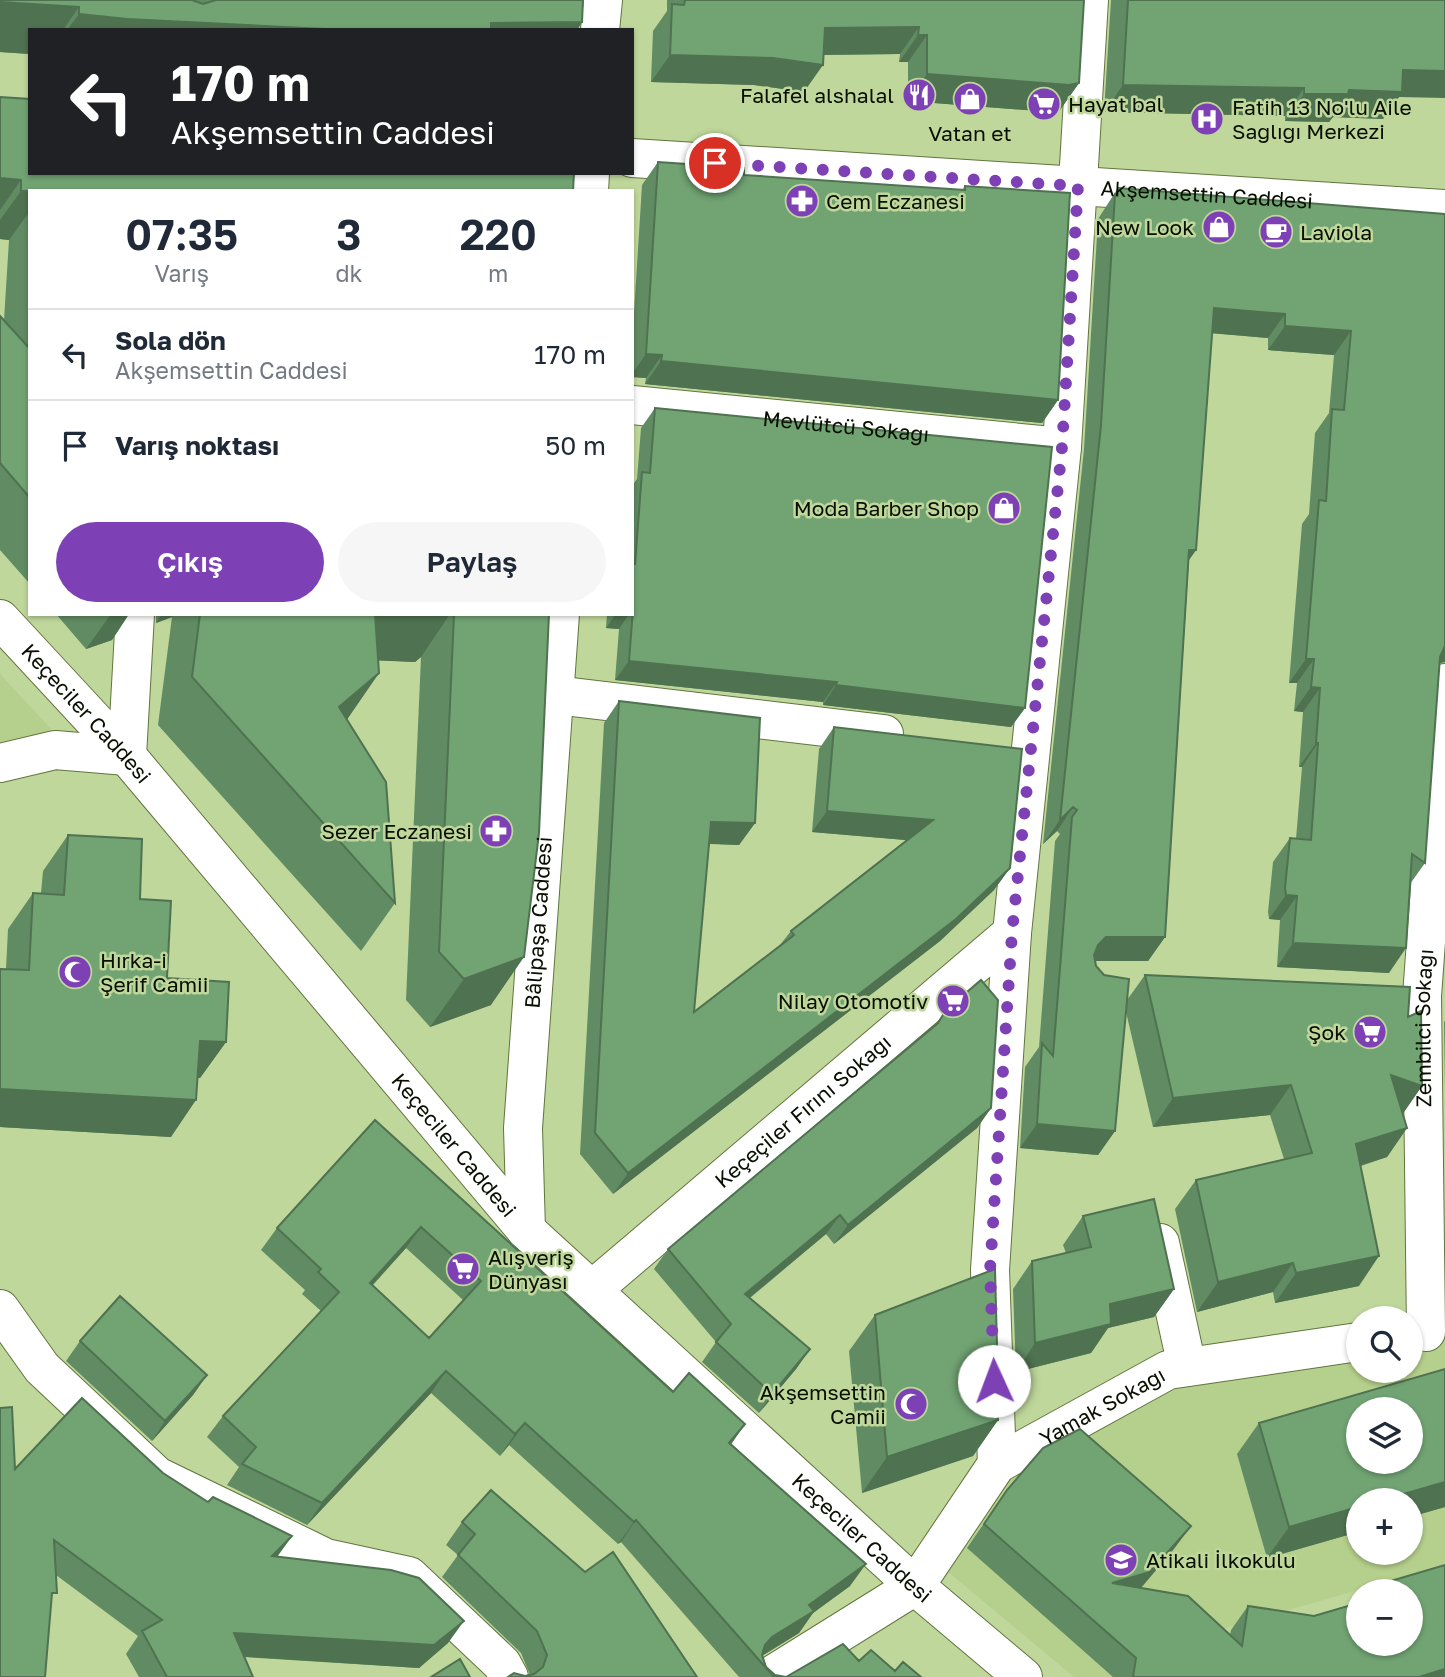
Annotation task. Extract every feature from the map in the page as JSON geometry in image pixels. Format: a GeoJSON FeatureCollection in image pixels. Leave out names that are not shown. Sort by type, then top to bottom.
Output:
{"type":"FeatureCollection","features":[{"type":"Feature","properties":{"kind":"street"},"geometry":{"type":"LineString","coordinates":[[600,28],[603,0]]}},
{"type":"Feature","properties":{"kind":"street"},"geometry":{"type":"LineString","coordinates":[[997,1464],[990,1270],[1012,933],[1062,447],[1090,0]]}},
{"type":"Feature","properties":{"kind":"street","name":"Akşemsettin Caddesi"},"geometry":{"type":"LineString","coordinates":[[634,158],[1445,209]]}},
{"type":"Feature","properties":{"kind":"street","name":"Mevlütcü Sokağı"},"geometry":{"type":"LineString","coordinates":[[634,405],[1062,447]]}},
{"type":"Feature","properties":{"kind":"street"},"geometry":{"type":"LineString","coordinates":[[0,763],[55,750],[127,756],[135,616]]}},
{"type":"Feature","properties":{"kind":"street","name":"Bâlipaşa Caddesi"},"geometry":{"type":"LineString","coordinates":[[526,1230],[523,1128],[560,616]]}},
{"type":"Feature","properties":{"kind":"street","name":"Keçeciler Caddesi"},"geometry":{"type":"LineString","coordinates":[[0,619],[127,756],[526,1230],[915,1586],[1023,1677]]}},
{"type":"Feature","properties":{"kind":"street","name":"Zembilci Sokağı"},"geometry":{"type":"LineString","coordinates":[[1427,1332],[1435,1170],[1434,992],[1445,683]]}},
{"type":"Feature","properties":{"kind":"street"},"geometry":{"type":"LineString","coordinates":[[555,695],[923,739]]}},
{"type":"Feature","properties":{"kind":"street"},"geometry":{"type":"LineString","coordinates":[[991,747],[1032,752]]}},
{"type":"Feature","properties":{"kind":"street","name":"Keçeçiler Fırını Sokağı"},"geometry":{"type":"LineString","coordinates":[[593,1289],[1012,933]]}},
{"type":"Feature","properties":{"kind":"street"},"geometry":{"type":"LineString","coordinates":[[1382,994],[1434,992]]}},
{"type":"Feature","properties":{"kind":"street"},"geometry":{"type":"LineString","coordinates":[[1152,1206],[1187,1367]]}},
{"type":"Feature","properties":{"kind":"street"},"geometry":{"type":"LineString","coordinates":[[0,1309],[42,1368],[157,1476],[326,1558],[409,1576],[502,1664],[509,1677]]}},
{"type":"Feature","properties":{"kind":"street","name":"Yamak Sokağı"},"geometry":{"type":"LineString","coordinates":[[915,1586],[997,1464],[1168,1370],[1346,1344]]}},
{"type":"Feature","properties":{"kind":"street"},"geometry":{"type":"LineString","coordinates":[[769,1677],[915,1586]]}},
{"type":"Feature","properties":{"kind":"shaded area"},"geometry":{"type":"Polygon","coordinates":[[[0,674],[51,729],[0,751],[0,674]]]}},
{"type":"Feature","properties":{"kind":"shaded area"},"geometry":{"type":"Polygon","coordinates":[[[1445,1317],[1445,1565],[1396,1579],[1346,1579],[1346,1593],[1219,1630],[1118,1677],[1074,1677],[946,1570],[1008,1469],[1167,1381],[1346,1340],[1346,1383],[1423,1383],[1423,1322],[1445,1317]]]}},
{"type":"Feature","properties":{"kind":"building"},"geometry":{"type":"Polygon","coordinates":[[[192,0],[203,4],[216,0],[583,0],[582,22],[491,23],[491,28],[305,28],[127,19],[79,14],[79,7],[0,2],[192,0]]]}},
{"type":"Feature","properties":{"kind":"building"},"geometry":{"type":"Polygon","coordinates":[[[685,0],[1084,0],[1079,83],[1069,85],[927,74],[927,35],[918,35],[919,27],[825,28],[823,65],[773,58],[670,55],[672,4],[684,5],[685,0]]]}},
{"type":"Feature","properties":{"kind":"building"},"geometry":{"type":"Polygon","coordinates":[[[1128,0],[1445,0],[1445,71],[1403,70],[1402,92],[1349,90],[1348,94],[1304,94],[1304,88],[1123,85],[1128,0]]]}},
{"type":"Feature","properties":{"kind":"building"},"geometry":{"type":"Polygon","coordinates":[[[0,97],[28,99],[28,175],[574,175],[573,189],[21,191],[21,180],[0,178],[0,97]]]}},
{"type":"Feature","properties":{"kind":"building"},"geometry":{"type":"Polygon","coordinates":[[[658,162],[744,168],[744,175],[965,190],[965,186],[1070,193],[1058,400],[661,361],[662,355],[646,354],[658,162]]]}},
{"type":"Feature","properties":{"kind":"building"},"geometry":{"type":"Polygon","coordinates":[[[1118,188],[1445,214],[1445,646],[1440,657],[1425,863],[1412,854],[1406,948],[1293,943],[1297,896],[1286,895],[1285,888],[1290,838],[1311,840],[1318,743],[1320,688],[1311,687],[1314,659],[1306,659],[1319,500],[1326,501],[1332,409],[1344,410],[1351,331],[1285,326],[1285,314],[1214,308],[1196,550],[1189,550],[1165,937],[1106,937],[1098,945],[1094,955],[1096,966],[1104,975],[1129,979],[1115,1131],[1037,1124],[1042,1043],[1053,1056],[1072,817],[1077,810],[1073,807],[1060,820],[1101,425],[1115,194],[1118,195],[1118,188]]]}},
{"type":"Feature","properties":{"kind":"building"},"geometry":{"type":"Polygon","coordinates":[[[0,316],[28,347],[28,496],[0,463],[0,316]]]}},
{"type":"Feature","properties":{"kind":"building"},"geometry":{"type":"Polygon","coordinates":[[[655,408],[1052,447],[1025,708],[836,685],[837,682],[629,661],[642,472],[650,473],[655,408]]]}},
{"type":"Feature","properties":{"kind":"building"},"geometry":{"type":"Polygon","coordinates":[[[200,616],[375,616],[379,673],[339,707],[386,782],[395,903],[192,677],[200,616]]]}},
{"type":"Feature","properties":{"kind":"building"},"geometry":{"type":"Polygon","coordinates":[[[454,616],[549,616],[539,833],[524,957],[464,979],[439,952],[454,616]]]}},
{"type":"Feature","properties":{"kind":"building"},"geometry":{"type":"Polygon","coordinates":[[[619,701],[760,718],[755,823],[711,822],[694,1012],[794,935],[791,931],[933,820],[827,811],[834,727],[1022,749],[1010,868],[956,919],[628,1173],[595,1133],[619,701]]]}},
{"type":"Feature","properties":{"kind":"building","name":"Hırka-i Şerif Camii"},"geometry":{"type":"Polygon","coordinates":[[[68,835],[142,839],[140,899],[171,901],[167,978],[229,982],[226,1042],[200,1041],[196,1100],[0,1089],[0,969],[29,970],[33,893],[64,895],[68,835]]]}},
{"type":"Feature","properties":{"kind":"building"},"geometry":{"type":"Polygon","coordinates":[[[1145,975],[1410,987],[1408,1017],[1421,1011],[1422,1086],[1391,1075],[1407,1128],[1356,1144],[1379,1256],[1296,1273],[1293,1263],[1218,1282],[1196,1180],[1312,1153],[1291,1085],[1173,1098],[1145,975]]]}},
{"type":"Feature","properties":{"kind":"building"},"geometry":{"type":"Polygon","coordinates":[[[981,980],[998,1000],[991,1108],[848,1225],[840,1215],[745,1294],[810,1349],[772,1394],[716,1342],[731,1324],[668,1249],[938,1023],[946,1010],[981,980]]]}},
{"type":"Feature","properties":{"kind":"building"},"geometry":{"type":"Polygon","coordinates":[[[375,1120],[673,1392],[689,1373],[745,1424],[729,1443],[866,1564],[809,1605],[814,1611],[772,1637],[765,1645],[762,1655],[766,1667],[775,1675],[786,1677],[774,1677],[636,1520],[634,1522],[525,1423],[515,1434],[446,1371],[322,1503],[242,1464],[256,1447],[223,1416],[339,1292],[318,1272],[321,1269],[277,1228],[375,1120]],[[421,1227],[370,1283],[429,1338],[481,1281],[421,1227]]]}},
{"type":"Feature","properties":{"kind":"building"},"geometry":{"type":"Polygon","coordinates":[[[1154,1199],[1174,1289],[1110,1304],[1111,1324],[1035,1343],[1032,1261],[1091,1247],[1083,1216],[1154,1199]]]}},
{"type":"Feature","properties":{"kind":"building","name":"Akşemsettin Camii"},"geometry":{"type":"Polygon","coordinates":[[[995,1269],[997,1346],[992,1348],[998,1420],[887,1457],[875,1315],[995,1269]]]}},
{"type":"Feature","properties":{"kind":"building"},"geometry":{"type":"Polygon","coordinates":[[[120,1296],[207,1375],[165,1421],[80,1341],[120,1296]]]}},
{"type":"Feature","properties":{"kind":"building"},"geometry":{"type":"Polygon","coordinates":[[[1445,1369],[1445,1482],[1423,1488],[1346,1488],[1346,1510],[1289,1527],[1259,1423],[1346,1398],[1346,1474],[1423,1474],[1423,1397],[1349,1397],[1397,1383],[1423,1383],[1423,1375],[1445,1369]]]}},
{"type":"Feature","properties":{"kind":"building"},"geometry":{"type":"Polygon","coordinates":[[[82,1398],[163,1473],[208,1502],[213,1497],[292,1536],[272,1556],[391,1570],[419,1578],[464,1621],[434,1645],[234,1633],[253,1677],[167,1677],[142,1631],[162,1620],[54,1540],[57,1593],[52,1593],[45,1677],[0,1677],[0,1408],[12,1407],[15,1469],[82,1398]]]}},
{"type":"Feature","properties":{"kind":"building"},"geometry":{"type":"Polygon","coordinates":[[[1080,1429],[1191,1526],[1150,1572],[1112,1583],[1188,1596],[1242,1646],[1248,1606],[1314,1616],[1346,1607],[1346,1656],[1423,1656],[1423,1579],[1398,1579],[1445,1565],[1445,1669],[1419,1677],[1133,1677],[1136,1658],[984,1524],[1007,1490],[1043,1448],[1080,1429]]]}},
{"type":"Feature","properties":{"kind":"building"},"geometry":{"type":"Polygon","coordinates":[[[491,1490],[585,1572],[613,1552],[697,1677],[508,1677],[514,1673],[525,1676],[534,1674],[543,1667],[547,1655],[537,1631],[458,1555],[475,1534],[462,1522],[491,1490]]]}},
{"type":"Feature","properties":{"kind":"building"},"geometry":{"type":"Polygon","coordinates":[[[843,1644],[859,1661],[871,1650],[895,1671],[903,1662],[921,1677],[786,1677],[843,1644]]]}},
{"type":"Feature","properties":{"kind":"building"},"geometry":{"type":"Polygon","coordinates":[[[460,1659],[470,1677],[431,1677],[460,1659]]]}},
{"type":"Feature","properties":{"kind":"place","name":"Falafel alshalal"},"geometry":{"type":"Point","coordinates":[919,95]}},
{"type":"Feature","properties":{"kind":"place","name":"Vatan et"},"geometry":{"type":"Point","coordinates":[970,99]}},
{"type":"Feature","properties":{"kind":"place","name":"Hayat bal"},"geometry":{"type":"Point","coordinates":[1044,104]}},
{"type":"Feature","properties":{"kind":"place","name":"Fatih 13 No'lu Aile Sağlığı Merkezi"},"geometry":{"type":"Point","coordinates":[1207,119]}},
{"type":"Feature","properties":{"kind":"place","name":"Cem Eczanesi"},"geometry":{"type":"Point","coordinates":[802,201]}},
{"type":"Feature","properties":{"kind":"place","name":"New Look"},"geometry":{"type":"Point","coordinates":[1219,227]}},
{"type":"Feature","properties":{"kind":"place","name":"Laviola"},"geometry":{"type":"Point","coordinates":[1276,232]}},
{"type":"Feature","properties":{"kind":"place","name":"Moda Barber Shop"},"geometry":{"type":"Point","coordinates":[1004,508]}},
{"type":"Feature","properties":{"kind":"place","name":"Sezer Eczanesi"},"geometry":{"type":"Point","coordinates":[496,831]}},
{"type":"Feature","properties":{"kind":"place","name":"Hırka-i Şerif Camii"},"geometry":{"type":"Point","coordinates":[75,972]}},
{"type":"Feature","properties":{"kind":"place","name":"Nilay Otomotiv"},"geometry":{"type":"Point","coordinates":[953,1001]}},
{"type":"Feature","properties":{"kind":"place","name":"Şok"},"geometry":{"type":"Point","coordinates":[1370,1032]}},
{"type":"Feature","properties":{"kind":"place","name":"Alışveriş Dünyası"},"geometry":{"type":"Point","coordinates":[463,1269]}},
{"type":"Feature","properties":{"kind":"place","name":"Akşemsettin Camii"},"geometry":{"type":"Point","coordinates":[911,1404]}},
{"type":"Feature","properties":{"kind":"place","name":"Atikali İlkokulu"},"geometry":{"type":"Point","coordinates":[1121,1560]}},
{"type":"Feature","properties":{"kind":"route"},"geometry":{"type":"LineString","coordinates":[[715,163],[1078,186],[1062,447],[1012,933],[990,1270],[994,1381]]}}]}
